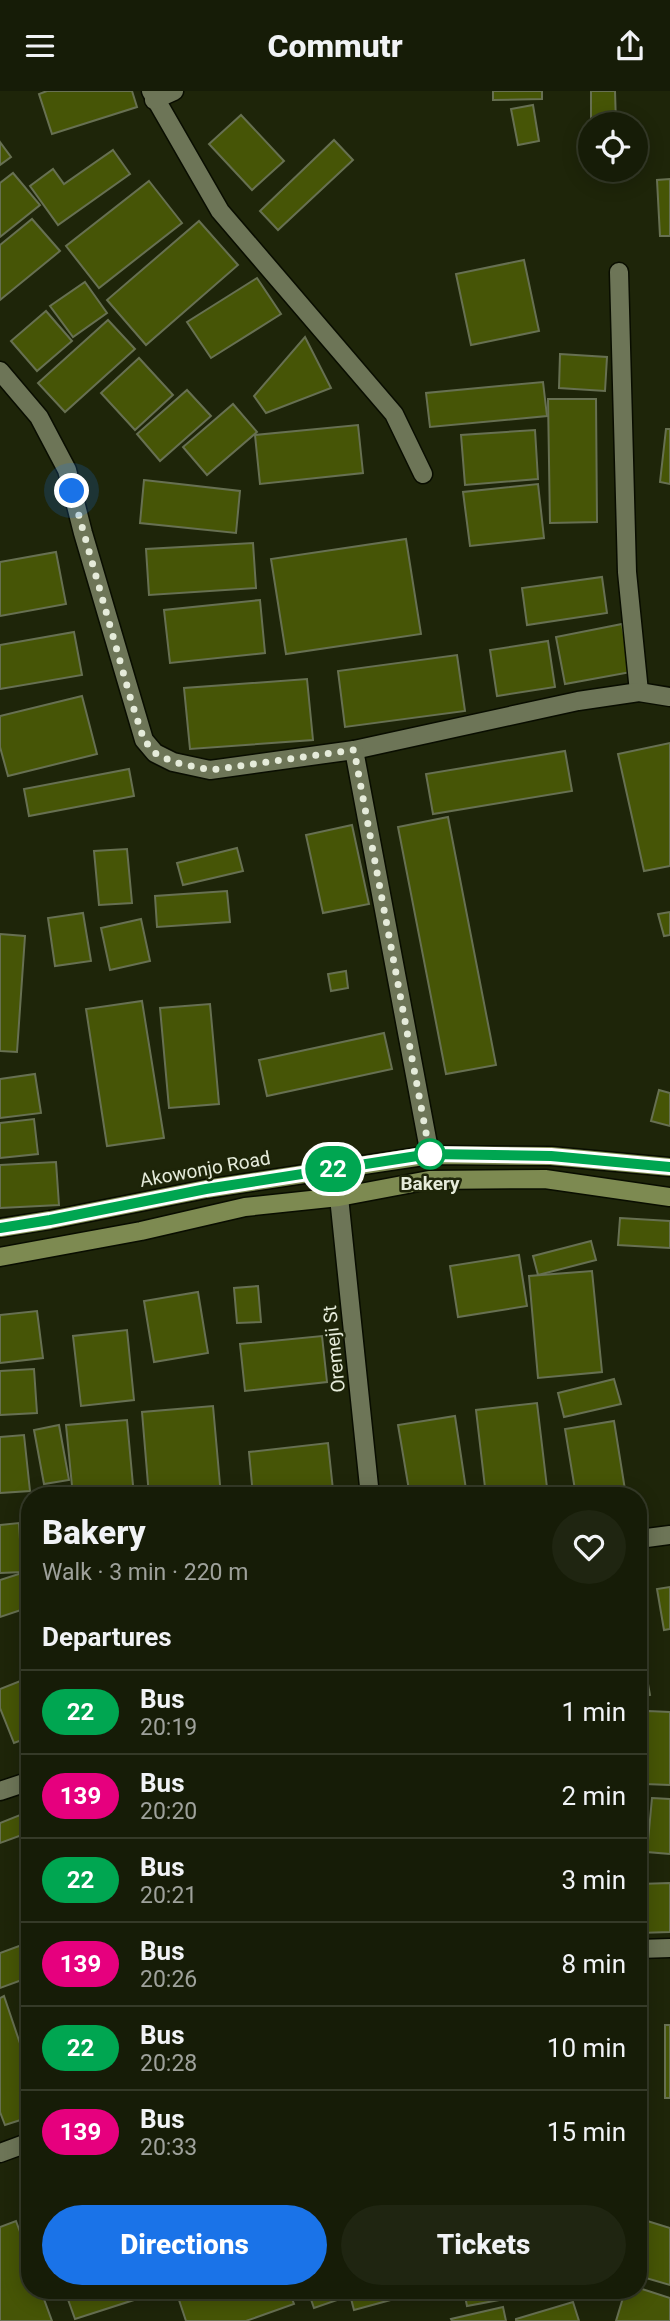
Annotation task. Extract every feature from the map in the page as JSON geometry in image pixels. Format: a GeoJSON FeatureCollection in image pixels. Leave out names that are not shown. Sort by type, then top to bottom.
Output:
{"type":"FeatureCollection","features":[{"type":"Feature","properties":{"kind":"main road","name":"Akowonjo Road"},"geometry":{"type":"LineString","coordinates":[[0,1228],[206,1189],[430,1154],[551,1156],[670,1167]]}},
{"type":"Feature","properties":{"kind":"main road"},"geometry":{"type":"LineString","coordinates":[[0,1257],[141,1231],[245,1206],[340,1197],[429,1180],[545,1179],[670,1198]]}},
{"type":"Feature","properties":{"kind":"street"},"geometry":{"type":"LineString","coordinates":[[174,91],[153,96],[220,211],[394,414],[423,474]]}},
{"type":"Feature","properties":{"kind":"street"},"geometry":{"type":"LineString","coordinates":[[619,272],[627,572],[639,692]]}},
{"type":"Feature","properties":{"kind":"street"},"geometry":{"type":"LineString","coordinates":[[0,371],[38,417],[67,470],[144,740],[155,753],[173,762],[210,770],[354,750],[578,701],[639,692],[670,697]]}},
{"type":"Feature","properties":{"kind":"street"},"geometry":{"type":"LineString","coordinates":[[354,750],[430,1154]]}},
{"type":"Feature","properties":{"kind":"street","name":"Oremeji St"},"geometry":{"type":"LineString","coordinates":[[340,1197],[369,1487]]}},
{"type":"Feature","properties":{"kind":"street"},"geometry":{"type":"LineString","coordinates":[[647,1538],[670,1535]]}},
{"type":"Feature","properties":{"kind":"street"},"geometry":{"type":"LineString","coordinates":[[0,1791],[21,1784]]}},
{"type":"Feature","properties":{"kind":"street"},"geometry":{"type":"LineString","coordinates":[[647,1949],[670,1948]]}},
{"type":"Feature","properties":{"kind":"street"},"geometry":{"type":"LineString","coordinates":[[0,2153],[21,2145]]}},
{"type":"Feature","properties":{"kind":"building"},"geometry":{"type":"Polygon","coordinates":[[[47,91],[132,91],[137,107],[52,134],[39,94],[47,91]]]}},
{"type":"Feature","properties":{"kind":"building"},"geometry":{"type":"Polygon","coordinates":[[[493,91],[542,91],[542,99],[493,100],[493,91]]]}},
{"type":"Feature","properties":{"kind":"building"},"geometry":{"type":"Polygon","coordinates":[[[591,91],[615,91],[616,112],[591,112],[591,91]]]}},
{"type":"Feature","properties":{"kind":"building"},"geometry":{"type":"Polygon","coordinates":[[[533,105],[539,141],[518,145],[511,109],[533,105]]]}},
{"type":"Feature","properties":{"kind":"building"},"geometry":{"type":"Polygon","coordinates":[[[241,115],[284,161],[252,190],[209,144],[241,115]]]}},
{"type":"Feature","properties":{"kind":"building"},"geometry":{"type":"Polygon","coordinates":[[[334,140],[353,160],[278,230],[260,211],[334,140]]]}},
{"type":"Feature","properties":{"kind":"building"},"geometry":{"type":"Polygon","coordinates":[[[0,142],[11,157],[0,165],[0,142]]]}},
{"type":"Feature","properties":{"kind":"building"},"geometry":{"type":"Polygon","coordinates":[[[113,150],[130,174],[58,225],[30,186],[53,169],[64,184],[113,150]]]}},
{"type":"Feature","properties":{"kind":"building"},"geometry":{"type":"Polygon","coordinates":[[[13,173],[40,205],[0,237],[0,183],[13,173]]]}},
{"type":"Feature","properties":{"kind":"building"},"geometry":{"type":"Polygon","coordinates":[[[670,179],[670,236],[660,236],[657,180],[670,179]]]}},
{"type":"Feature","properties":{"kind":"building"},"geometry":{"type":"Polygon","coordinates":[[[149,181],[182,223],[99,288],[66,246],[149,181]]]}},
{"type":"Feature","properties":{"kind":"building"},"geometry":{"type":"Polygon","coordinates":[[[32,219],[60,251],[0,300],[0,245],[32,219]]]}},
{"type":"Feature","properties":{"kind":"building"},"geometry":{"type":"Polygon","coordinates":[[[199,221],[238,265],[146,345],[107,300],[199,221]]]}},
{"type":"Feature","properties":{"kind":"building"},"geometry":{"type":"Polygon","coordinates":[[[524,260],[539,331],[471,345],[456,274],[524,260]]]}},
{"type":"Feature","properties":{"kind":"building"},"geometry":{"type":"Polygon","coordinates":[[[257,278],[281,314],[211,358],[187,322],[257,278]]]}},
{"type":"Feature","properties":{"kind":"building"},"geometry":{"type":"Polygon","coordinates":[[[85,282],[107,313],[73,337],[50,306],[85,282]]]}},
{"type":"Feature","properties":{"kind":"building"},"geometry":{"type":"Polygon","coordinates":[[[46,311],[72,341],[37,371],[11,341],[46,311]]]}},
{"type":"Feature","properties":{"kind":"building"},"geometry":{"type":"Polygon","coordinates":[[[108,320],[135,349],[65,412],[38,383],[108,320]]]}},
{"type":"Feature","properties":{"kind":"building"},"geometry":{"type":"Polygon","coordinates":[[[305,337],[331,388],[266,413],[254,396],[305,337]]]}},
{"type":"Feature","properties":{"kind":"building"},"geometry":{"type":"Polygon","coordinates":[[[560,354],[607,357],[605,391],[559,388],[560,354]]]}},
{"type":"Feature","properties":{"kind":"building"},"geometry":{"type":"Polygon","coordinates":[[[139,358],[173,395],[135,430],[101,393],[139,358]]]}},
{"type":"Feature","properties":{"kind":"building"},"geometry":{"type":"Polygon","coordinates":[[[543,382],[547,416],[430,427],[426,393],[543,382]]]}},
{"type":"Feature","properties":{"kind":"building"},"geometry":{"type":"Polygon","coordinates":[[[187,390],[211,416],[160,461],[137,434],[187,390]]]}},
{"type":"Feature","properties":{"kind":"building"},"geometry":{"type":"Polygon","coordinates":[[[548,399],[596,399],[597,522],[550,523],[548,399]]]}},
{"type":"Feature","properties":{"kind":"building"},"geometry":{"type":"Polygon","coordinates":[[[233,404],[257,432],[207,475],[183,447],[233,404]]]}},
{"type":"Feature","properties":{"kind":"building"},"geometry":{"type":"Polygon","coordinates":[[[358,425],[363,473],[260,484],[255,435],[358,425]]]}},
{"type":"Feature","properties":{"kind":"building"},"geometry":{"type":"Polygon","coordinates":[[[666,429],[670,429],[670,484],[660,482],[666,429]]]}},
{"type":"Feature","properties":{"kind":"building"},"geometry":{"type":"Polygon","coordinates":[[[535,430],[538,479],[465,485],[461,435],[535,430]]]}},
{"type":"Feature","properties":{"kind":"building"},"geometry":{"type":"Polygon","coordinates":[[[144,480],[240,491],[236,533],[140,523],[144,480]]]}},
{"type":"Feature","properties":{"kind":"building"},"geometry":{"type":"Polygon","coordinates":[[[538,484],[544,538],[470,546],[463,492],[538,484]]]}},
{"type":"Feature","properties":{"kind":"building"},"geometry":{"type":"Polygon","coordinates":[[[406,539],[421,634],[286,654],[271,559],[406,539]]]}},
{"type":"Feature","properties":{"kind":"building"},"geometry":{"type":"Polygon","coordinates":[[[253,543],[256,588],[149,595],[146,549],[253,543]]]}},
{"type":"Feature","properties":{"kind":"building"},"geometry":{"type":"Polygon","coordinates":[[[56,552],[66,604],[0,616],[0,562],[56,552]]]}},
{"type":"Feature","properties":{"kind":"building"},"geometry":{"type":"Polygon","coordinates":[[[602,577],[607,613],[527,625],[522,588],[602,577]]]}},
{"type":"Feature","properties":{"kind":"building"},"geometry":{"type":"Polygon","coordinates":[[[260,600],[265,653],[170,663],[164,610],[260,600]]]}},
{"type":"Feature","properties":{"kind":"building"},"geometry":{"type":"Polygon","coordinates":[[[622,624],[631,672],[565,684],[556,637],[622,624]]]}},
{"type":"Feature","properties":{"kind":"building"},"geometry":{"type":"Polygon","coordinates":[[[74,632],[82,675],[0,689],[0,645],[74,632]]]}},
{"type":"Feature","properties":{"kind":"building"},"geometry":{"type":"Polygon","coordinates":[[[548,641],[555,687],[497,696],[490,650],[548,641]]]}},
{"type":"Feature","properties":{"kind":"building"},"geometry":{"type":"Polygon","coordinates":[[[457,655],[465,711],[345,727],[338,671],[457,655]]]}},
{"type":"Feature","properties":{"kind":"building"},"geometry":{"type":"Polygon","coordinates":[[[307,679],[313,740],[190,749],[184,688],[307,679]]]}},
{"type":"Feature","properties":{"kind":"building"},"geometry":{"type":"Polygon","coordinates":[[[82,696],[97,754],[8,776],[0,747],[0,716],[82,696]]]}},
{"type":"Feature","properties":{"kind":"building"},"geometry":{"type":"Polygon","coordinates":[[[670,743],[670,866],[644,871],[618,754],[670,743]]]}},
{"type":"Feature","properties":{"kind":"building"},"geometry":{"type":"Polygon","coordinates":[[[565,751],[572,791],[433,814],[426,774],[565,751]]]}},
{"type":"Feature","properties":{"kind":"building"},"geometry":{"type":"Polygon","coordinates":[[[129,769],[134,796],[29,816],[24,789],[129,769]]]}},
{"type":"Feature","properties":{"kind":"building"},"geometry":{"type":"Polygon","coordinates":[[[448,817],[496,1065],[446,1074],[398,827],[448,817]]]}},
{"type":"Feature","properties":{"kind":"building"},"geometry":{"type":"Polygon","coordinates":[[[352,825],[369,904],[323,913],[306,835],[352,825]]]}},
{"type":"Feature","properties":{"kind":"building"},"geometry":{"type":"Polygon","coordinates":[[[237,848],[243,871],[183,885],[177,863],[237,848]]]}},
{"type":"Feature","properties":{"kind":"building"},"geometry":{"type":"Polygon","coordinates":[[[127,849],[132,903],[99,905],[94,851],[127,849]]]}},
{"type":"Feature","properties":{"kind":"building"},"geometry":{"type":"Polygon","coordinates":[[[227,891],[230,922],[157,927],[155,896],[227,891]]]}},
{"type":"Feature","properties":{"kind":"building"},"geometry":{"type":"Polygon","coordinates":[[[670,912],[670,935],[664,936],[658,914],[670,912]]]}},
{"type":"Feature","properties":{"kind":"building"},"geometry":{"type":"Polygon","coordinates":[[[83,913],[91,961],[55,966],[48,918],[83,913]]]}},
{"type":"Feature","properties":{"kind":"building"},"geometry":{"type":"Polygon","coordinates":[[[141,919],[150,961],[110,970],[101,928],[141,919]]]}},
{"type":"Feature","properties":{"kind":"building"},"geometry":{"type":"Polygon","coordinates":[[[0,934],[25,936],[17,1052],[0,1051],[0,934]]]}},
{"type":"Feature","properties":{"kind":"building"},"geometry":{"type":"Polygon","coordinates":[[[346,971],[348,988],[331,991],[328,974],[346,971]]]}},
{"type":"Feature","properties":{"kind":"building"},"geometry":{"type":"Polygon","coordinates":[[[142,1001],[164,1138],[107,1146],[86,1009],[142,1001]]]}},
{"type":"Feature","properties":{"kind":"building"},"geometry":{"type":"Polygon","coordinates":[[[210,1004],[219,1104],[169,1108],[160,1008],[210,1004]]]}},
{"type":"Feature","properties":{"kind":"building"},"geometry":{"type":"Polygon","coordinates":[[[384,1033],[392,1069],[267,1096],[259,1060],[384,1033]]]}},
{"type":"Feature","properties":{"kind":"building"},"geometry":{"type":"Polygon","coordinates":[[[35,1074],[41,1113],[0,1118],[0,1079],[35,1074]]]}},
{"type":"Feature","properties":{"kind":"building"},"geometry":{"type":"Polygon","coordinates":[[[659,1090],[670,1093],[670,1126],[651,1121],[659,1090]]]}},
{"type":"Feature","properties":{"kind":"building"},"geometry":{"type":"Polygon","coordinates":[[[34,1119],[38,1154],[0,1158],[0,1123],[34,1119]]]}},
{"type":"Feature","properties":{"kind":"building"},"geometry":{"type":"Polygon","coordinates":[[[56,1162],[59,1205],[0,1208],[0,1165],[56,1162]]]}},
{"type":"Feature","properties":{"kind":"building"},"geometry":{"type":"Polygon","coordinates":[[[620,1218],[670,1221],[670,1248],[618,1245],[620,1218]]]}},
{"type":"Feature","properties":{"kind":"building"},"geometry":{"type":"Polygon","coordinates":[[[591,1241],[596,1260],[538,1275],[533,1256],[591,1241]]]}},
{"type":"Feature","properties":{"kind":"building"},"geometry":{"type":"Polygon","coordinates":[[[519,1255],[527,1306],[458,1317],[450,1266],[519,1255]]]}},
{"type":"Feature","properties":{"kind":"building"},"geometry":{"type":"Polygon","coordinates":[[[592,1271],[602,1372],[538,1378],[529,1276],[592,1271]]]}},
{"type":"Feature","properties":{"kind":"building"},"geometry":{"type":"Polygon","coordinates":[[[258,1286],[261,1322],[237,1323],[234,1288],[258,1286]]]}},
{"type":"Feature","properties":{"kind":"building"},"geometry":{"type":"Polygon","coordinates":[[[198,1292],[208,1353],[154,1362],[144,1301],[198,1292]]]}},
{"type":"Feature","properties":{"kind":"building"},"geometry":{"type":"Polygon","coordinates":[[[37,1311],[43,1358],[0,1363],[0,1315],[37,1311]]]}},
{"type":"Feature","properties":{"kind":"building"},"geometry":{"type":"Polygon","coordinates":[[[127,1330],[134,1400],[81,1406],[73,1336],[127,1330]]]}},
{"type":"Feature","properties":{"kind":"building"},"geometry":{"type":"Polygon","coordinates":[[[322,1336],[327,1382],[245,1391],[240,1344],[322,1336]]]}},
{"type":"Feature","properties":{"kind":"building"},"geometry":{"type":"Polygon","coordinates":[[[34,1369],[37,1413],[0,1415],[0,1371],[34,1369]]]}},
{"type":"Feature","properties":{"kind":"building"},"geometry":{"type":"Polygon","coordinates":[[[614,1379],[621,1404],[564,1417],[558,1393],[614,1379]]]}},
{"type":"Feature","properties":{"kind":"building"},"geometry":{"type":"Polygon","coordinates":[[[537,1403],[547,1487],[485,1487],[476,1410],[537,1403]]]}},
{"type":"Feature","properties":{"kind":"building"},"geometry":{"type":"Polygon","coordinates":[[[213,1406],[220,1487],[148,1487],[142,1412],[213,1406]]]}},
{"type":"Feature","properties":{"kind":"building"},"geometry":{"type":"Polygon","coordinates":[[[455,1416],[466,1487],[408,1487],[398,1425],[455,1416]]]}},
{"type":"Feature","properties":{"kind":"building"},"geometry":{"type":"Polygon","coordinates":[[[127,1420],[133,1487],[72,1487],[66,1425],[127,1420]]]}},
{"type":"Feature","properties":{"kind":"building"},"geometry":{"type":"Polygon","coordinates":[[[614,1421],[625,1487],[575,1487],[565,1429],[614,1421]]]}},
{"type":"Feature","properties":{"kind":"building"},"geometry":{"type":"Polygon","coordinates":[[[59,1425],[69,1480],[44,1484],[34,1430],[59,1425]]]}},
{"type":"Feature","properties":{"kind":"building"},"geometry":{"type":"Polygon","coordinates":[[[24,1435],[30,1487],[21,1487],[21,1492],[0,1493],[0,1437],[24,1435]]]}},
{"type":"Feature","properties":{"kind":"building"},"geometry":{"type":"Polygon","coordinates":[[[328,1443],[333,1487],[252,1487],[249,1452],[328,1443]]]}},
{"type":"Feature","properties":{"kind":"building"},"geometry":{"type":"Polygon","coordinates":[[[19,1523],[21,1572],[0,1573],[0,1525],[19,1523]]]}},
{"type":"Feature","properties":{"kind":"building"},"geometry":{"type":"Polygon","coordinates":[[[21,1573],[21,1610],[0,1617],[0,1580],[21,1573]]]}},
{"type":"Feature","properties":{"kind":"building"},"geometry":{"type":"Polygon","coordinates":[[[670,1587],[670,1629],[664,1630],[657,1589],[670,1587]]]}},
{"type":"Feature","properties":{"kind":"building"},"geometry":{"type":"Polygon","coordinates":[[[21,1681],[21,1740],[14,1743],[0,1708],[0,1689],[21,1681]]]}},
{"type":"Feature","properties":{"kind":"building"},"geometry":{"type":"Polygon","coordinates":[[[648,1711],[670,1712],[670,1785],[647,1784],[648,1711]]]}},
{"type":"Feature","properties":{"kind":"building"},"geometry":{"type":"Polygon","coordinates":[[[652,1798],[670,1799],[670,1854],[647,1852],[652,1798]]]}},
{"type":"Feature","properties":{"kind":"building"},"geometry":{"type":"Polygon","coordinates":[[[21,1815],[21,1835],[0,1843],[0,1823],[21,1815]]]}},
{"type":"Feature","properties":{"kind":"building"},"geometry":{"type":"Polygon","coordinates":[[[670,1883],[670,1932],[647,1933],[647,1884],[670,1883]]]}},
{"type":"Feature","properties":{"kind":"building"},"geometry":{"type":"Polygon","coordinates":[[[21,1945],[21,1980],[0,1988],[0,1953],[21,1945]]]}},
{"type":"Feature","properties":{"kind":"building"},"geometry":{"type":"Polygon","coordinates":[[[4,1996],[21,2046],[21,2120],[5,2125],[0,2112],[0,1998],[4,1996]]]}},
{"type":"Feature","properties":{"kind":"building"},"geometry":{"type":"Polygon","coordinates":[[[665,2025],[670,2025],[670,2098],[665,2098],[665,2025]]]}},
{"type":"Feature","properties":{"kind":"building"},"geometry":{"type":"Polygon","coordinates":[[[16,2221],[21,2235],[21,2299],[44,2299],[52,2321],[0,2321],[0,2227],[16,2221]]]}},
{"type":"Feature","properties":{"kind":"building"},"geometry":{"type":"Polygon","coordinates":[[[647,2221],[670,2228],[670,2285],[647,2278],[647,2221]]]}},
{"type":"Feature","properties":{"kind":"building"},"geometry":{"type":"Polygon","coordinates":[[[647,2291],[670,2298],[670,2321],[616,2321],[623,2299],[647,2299],[647,2291]]]}},
{"type":"Feature","properties":{"kind":"building"},"geometry":{"type":"Polygon","coordinates":[[[68,2299],[137,2299],[75,2319],[68,2299]]]}},
{"type":"Feature","properties":{"kind":"building"},"geometry":{"type":"Polygon","coordinates":[[[179,2299],[292,2299],[294,2304],[246,2321],[186,2321],[179,2299]]]}},
{"type":"Feature","properties":{"kind":"building"},"geometry":{"type":"Polygon","coordinates":[[[311,2299],[340,2299],[314,2308],[311,2299]]]}},
{"type":"Feature","properties":{"kind":"building"},"geometry":{"type":"Polygon","coordinates":[[[351,2299],[394,2299],[354,2310],[351,2299]]]}},
{"type":"Feature","properties":{"kind":"building"},"geometry":{"type":"Polygon","coordinates":[[[466,2299],[505,2299],[467,2306],[466,2299]]]}},
{"type":"Feature","properties":{"kind":"building"},"geometry":{"type":"Polygon","coordinates":[[[573,2302],[579,2321],[516,2321],[516,2319],[573,2302]]]}},
{"type":"Feature","properties":{"kind":"building"},"geometry":{"type":"Polygon","coordinates":[[[503,2307],[506,2321],[451,2319],[503,2307]]]}},
{"type":"Feature","properties":{"kind":"bus line","name":"22"},"geometry":{"type":"LineString","coordinates":[[0,1228],[206,1189],[430,1154],[551,1156],[639,1162],[670,1167]]}},
{"type":"Feature","properties":{"kind":"place","name":"Bakery"},"geometry":{"type":"Point","coordinates":[430,1154]}},
{"type":"Feature","properties":{"kind":"route"},"geometry":{"type":"LineString","coordinates":[[72,491],[131,700],[144,740],[155,753],[173,762],[210,770],[354,750],[430,1154]]}}]}
